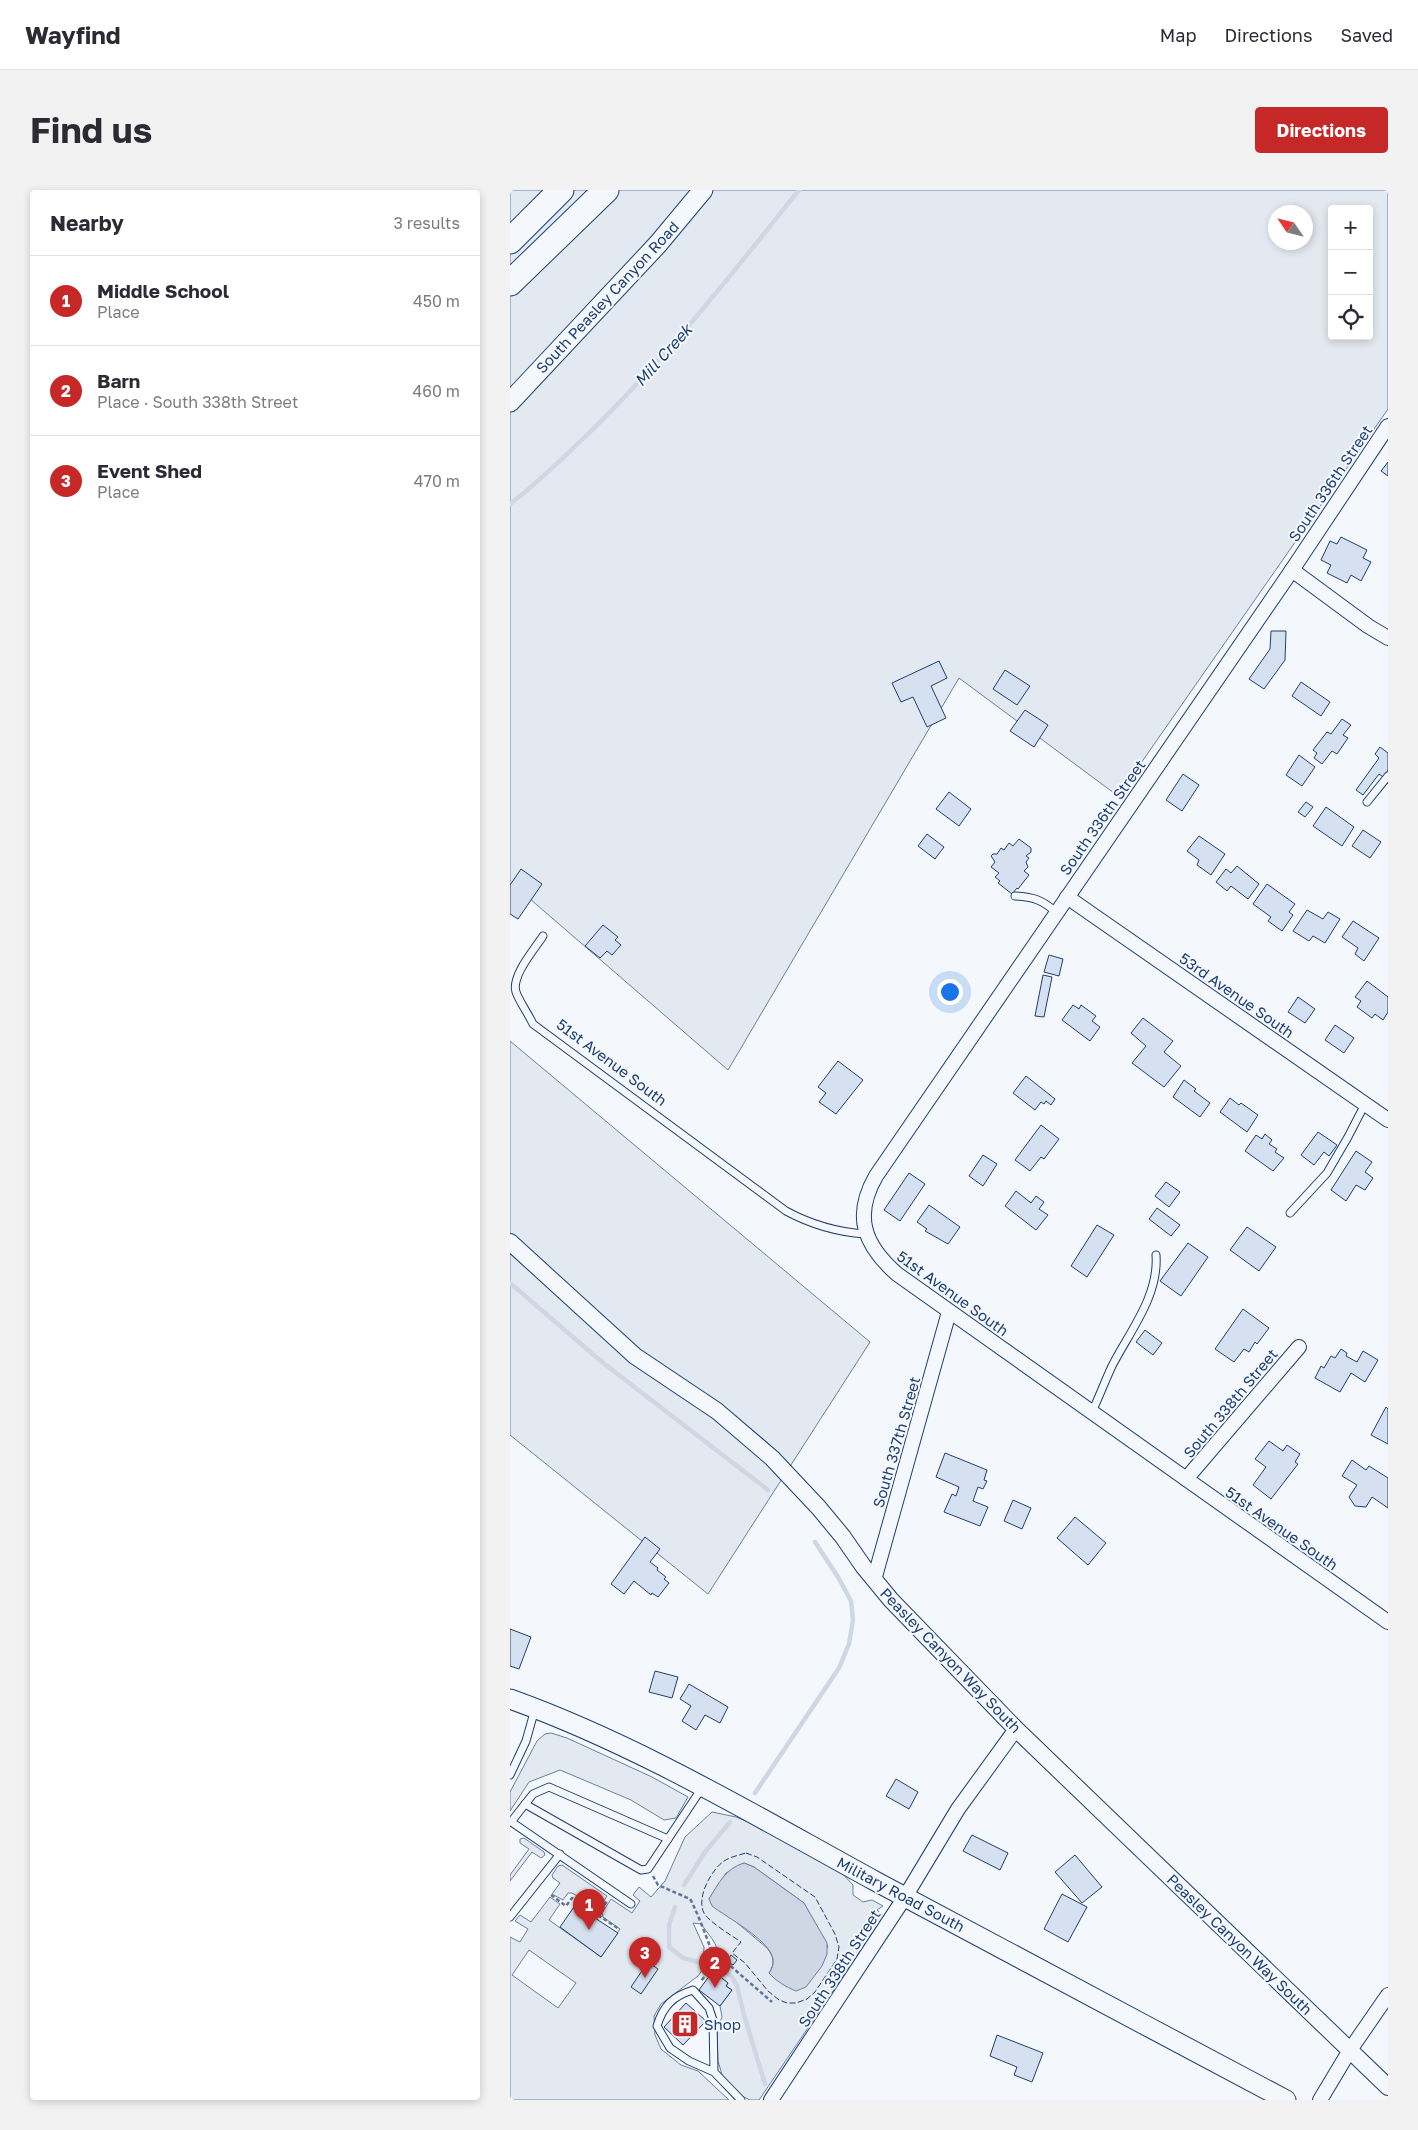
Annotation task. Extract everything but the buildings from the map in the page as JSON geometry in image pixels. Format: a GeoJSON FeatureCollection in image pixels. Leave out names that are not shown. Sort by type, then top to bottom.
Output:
{"type":"FeatureCollection","features":[{"type":"Feature","properties":{"kind":"highway"},"geometry":{"type":"LineString","coordinates":[[510,241],[562,190]]}},
{"type":"Feature","properties":{"kind":"highway"},"geometry":{"type":"LineString","coordinates":[[510,283],[606,190]]}},
{"type":"Feature","properties":{"kind":"main road","name":"South Peasley Canyon Road"},"geometry":{"type":"LineString","coordinates":[[510,402],[658,244],[703,190]]}},
{"type":"Feature","properties":{"kind":"main road","name":"Military Road South"},"geometry":{"type":"LineString","coordinates":[[510,1699],[586,1729],[702,1787],[1286,2100]]}},
{"type":"Feature","properties":{"kind":"street","name":"South 336th Street"},"geometry":{"type":"LineString","coordinates":[[865,1234],[867,1191],[876,1176],[1292,570],[1388,426]]}},
{"type":"Feature","properties":{"kind":"street"},"geometry":{"type":"LineString","coordinates":[[1292,570],[1368,626],[1388,638]]}},
{"type":"Feature","properties":{"kind":"street","name":"53rd Avenue South"},"geometry":{"type":"LineString","coordinates":[[1066,897],[1388,1120]]}},
{"type":"Feature","properties":{"kind":"street","name":"51st Avenue South"},"geometry":{"type":"LineString","coordinates":[[865,1234],[873,1250],[885,1264],[949,1312],[1388,1622]]}},
{"type":"Feature","properties":{"kind":"street","name":"Peasley Canyon Way South"},"geometry":{"type":"LineString","coordinates":[[510,1242],[635,1356],[718,1411],[772,1458],[804,1490],[874,1580],[1016,1729],[1388,2086]]}},
{"type":"Feature","properties":{"kind":"street","name":"South 337th Street"},"geometry":{"type":"LineString","coordinates":[[874,1580],[949,1312]]}},
{"type":"Feature","properties":{"kind":"street","name":"South 338th Street"},"geometry":{"type":"LineString","coordinates":[[1186,1479],[1299,1348]]}},
{"type":"Feature","properties":{"kind":"street","name":"South 338th Street"},"geometry":{"type":"LineString","coordinates":[[771,2100],[905,1897],[958,1809],[1016,1729]]}},
{"type":"Feature","properties":{"kind":"street"},"geometry":{"type":"LineString","coordinates":[[1320,2100],[1350,2050],[1388,1995]]}},
{"type":"Feature","properties":{"kind":"lane"},"geometry":{"type":"LineString","coordinates":[[1367,802],[1388,776]]}},
{"type":"Feature","properties":{"kind":"lane"},"geometry":{"type":"LineString","coordinates":[[1015,896],[1032,897],[1046,903],[1056,912]]}},
{"type":"Feature","properties":{"kind":"lane","name":"51st Avenue South"},"geometry":{"type":"LineString","coordinates":[[543,936],[518,974],[515,985],[521,1002],[533,1024],[786,1211],[809,1223],[843,1233],[865,1234]]}},
{"type":"Feature","properties":{"kind":"lane"},"geometry":{"type":"LineString","coordinates":[[1290,1213],[1327,1173],[1365,1104]]}},
{"type":"Feature","properties":{"kind":"lane"},"geometry":{"type":"LineString","coordinates":[[1092,1413],[1113,1366],[1151,1291],[1156,1266],[1156,1255]]}},
{"type":"Feature","properties":{"kind":"lane"},"geometry":{"type":"LineString","coordinates":[[510,1775],[526,1741],[536,1708]]}},
{"type":"Feature","properties":{"kind":"lane"},"geometry":{"type":"LineString","coordinates":[[631,1904],[560,1854],[510,1822],[533,1794],[549,1787],[668,1839]]}},
{"type":"Feature","properties":{"kind":"lane"},"geometry":{"type":"LineString","coordinates":[[525,1804],[641,1870],[648,1869],[702,1787]]}},
{"type":"Feature","properties":{"kind":"lane"},"geometry":{"type":"LineString","coordinates":[[510,1918],[560,1854]]}},
{"type":"Feature","properties":{"kind":"lane"},"geometry":{"type":"LineString","coordinates":[[714,2072],[714,2020],[709,2008],[693,1990],[680,1994],[661,2011],[657,2026],[670,2048],[689,2061],[714,2072],[740,2100]]}},
{"type":"Feature","properties":{"kind":"path"},"geometry":{"type":"LineString","coordinates":[[648,1869],[658,1884],[690,1899],[694,1903],[696,1913],[714,1957],[711,1966],[693,1990]]}},
{"type":"Feature","properties":{"kind":"path"},"geometry":{"type":"LineString","coordinates":[[598,1915],[613,1891]]}},
{"type":"Feature","properties":{"kind":"path"},"geometry":{"type":"LineString","coordinates":[[551,1895],[566,1906],[572,1898],[619,1929]]}},
{"type":"Feature","properties":{"kind":"path"},"geometry":{"type":"LineString","coordinates":[[710,1948],[772,2002]]}},
{"type":"Feature","properties":{"kind":"shaded area"},"geometry":{"type":"Polygon","coordinates":[[[510,190],[1388,190],[1388,409],[1118,796],[959,678],[728,1070],[515,886],[510,896],[510,190]]]}},
{"type":"Feature","properties":{"kind":"shaded area"},"geometry":{"type":"Polygon","coordinates":[[[510,1041],[870,1342],[708,1594],[510,1435],[510,1041]]]}},
{"type":"Feature","properties":{"kind":"shaded area"},"geometry":{"type":"Polygon","coordinates":[[[551,1733],[567,1738],[652,1777],[688,1797],[676,1818],[664,1820],[631,1800],[560,1770],[529,1782],[510,1811],[510,1792],[537,1741],[545,1734],[551,1733]]]}},
{"type":"Feature","properties":{"kind":"shaded area"},"geometry":{"type":"Polygon","coordinates":[[[712,1812],[736,1817],[765,1829],[839,1870],[853,1885],[853,1895],[863,1902],[872,1900],[883,1906],[877,1910],[884,1916],[759,2100],[750,2100],[740,2095],[723,2078],[718,2061],[717,2029],[722,2017],[720,2006],[732,1990],[726,1986],[728,1983],[713,1971],[718,1957],[716,1946],[701,1924],[693,1923],[704,1947],[703,1969],[698,1976],[661,2004],[654,2016],[655,2035],[661,2049],[681,2065],[698,2071],[729,2100],[510,2100],[510,1937],[520,1942],[528,1929],[515,1921],[520,1915],[531,1922],[550,1897],[560,1904],[549,1920],[601,1957],[620,1929],[603,1917],[602,1913],[611,1899],[632,1913],[640,1901],[633,1895],[639,1887],[651,1897],[665,1881],[685,1837],[712,1812]],[[744,1863],[726,1873],[709,1899],[767,1948],[773,1960],[769,1973],[787,1987],[828,1947],[804,1903],[754,1867],[744,1863]],[[529,1950],[512,1975],[558,2008],[576,1983],[529,1950]]]}},
{"type":"Feature","properties":{"kind":"shaded area"},"geometry":{"type":"Polygon","coordinates":[[[524,1838],[544,1852],[545,1855],[541,1858],[532,1852],[510,1881],[510,1875],[529,1849],[520,1843],[520,1839],[524,1838]]]}},
{"type":"Feature","properties":{"kind":"shaded area"},"geometry":{"type":"Polygon","coordinates":[[[744,1863],[754,1867],[804,1903],[827,1943],[827,1954],[822,1966],[806,1987],[796,1991],[775,1979],[769,1973],[773,1959],[764,1944],[712,1906],[709,1899],[719,1882],[732,1869],[744,1863]]]}},
{"type":"Feature","properties":{"kind":"shaded area"},"geometry":{"type":"Polygon","coordinates":[[[562,1865],[607,1896],[598,1910],[594,1910],[579,1901],[579,1897],[572,1893],[568,1893],[563,1900],[552,1894],[560,1883],[552,1875],[558,1866],[562,1865]]]}},
{"type":"Feature","properties":{"kind":"waterway","name":"Mill Creek"},"geometry":{"type":"LineString","coordinates":[[510,504],[570,452],[645,375],[698,315],[799,190]]}},
{"type":"Feature","properties":{"kind":"waterway"},"geometry":{"type":"LineString","coordinates":[[510,1283],[602,1362],[768,1490]]}},
{"type":"Feature","properties":{"kind":"waterway"},"geometry":{"type":"LineString","coordinates":[[755,1793],[839,1668],[849,1644],[853,1620],[851,1601],[815,1542]]}},
{"type":"Feature","properties":{"kind":"waterway"},"geometry":{"type":"LineString","coordinates":[[684,1885],[705,1852],[730,1822]]}},
{"type":"Feature","properties":{"kind":"waterway"},"geometry":{"type":"LineString","coordinates":[[675,1907],[669,1925],[669,1947],[683,1958],[706,1964]]}},
{"type":"Feature","properties":{"kind":"waterway"},"geometry":{"type":"LineString","coordinates":[[724,1970],[732,1977],[737,1986],[765,2084]]}},
{"type":"Feature","properties":{"kind":"fence"},"geometry":{"type":"LineString","coordinates":[[746,1853],[757,1857],[815,1897],[835,1934],[839,1947],[837,1959],[815,1992],[807,1999],[796,2003],[787,2003],[779,2000],[768,1991],[745,1963],[732,1953],[741,1942],[715,1924],[704,1913],[702,1907],[703,1892],[714,1871],[726,1860],[746,1853]]}},
{"type":"Feature","properties":{"kind":"place","name":"Middle School"},"geometry":{"type":"Point","coordinates":[589,1930]}},
{"type":"Feature","properties":{"kind":"place","name":"Event Shed"},"geometry":{"type":"Point","coordinates":[645,1978]}},
{"type":"Feature","properties":{"kind":"place","name":"Barn"},"geometry":{"type":"Point","coordinates":[715,1988]}},
{"type":"Feature","properties":{"kind":"place","name":"Shop"},"geometry":{"type":"Point","coordinates":[685,2024]}}]}
